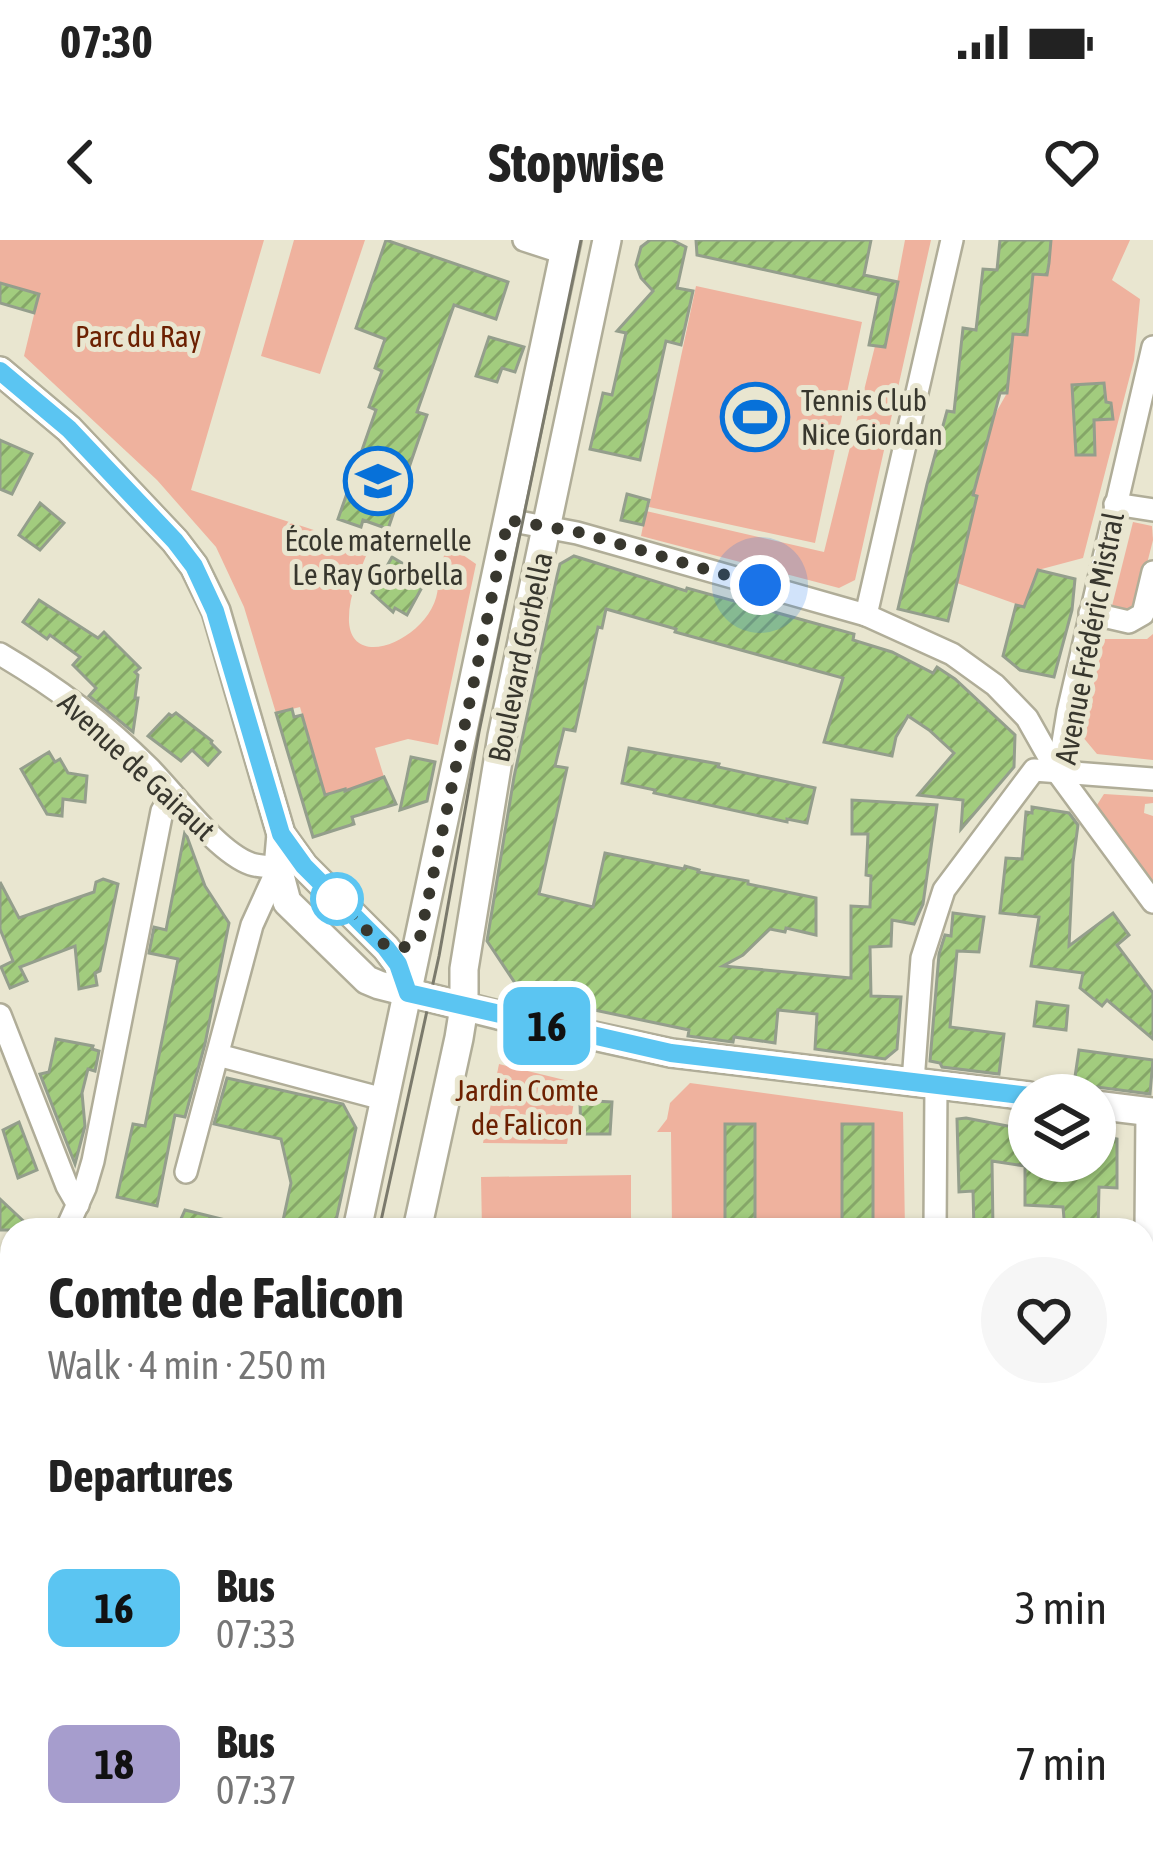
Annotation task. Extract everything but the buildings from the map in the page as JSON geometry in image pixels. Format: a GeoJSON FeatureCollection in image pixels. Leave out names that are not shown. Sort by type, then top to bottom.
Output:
{"type":"FeatureCollection","features":[{"type":"Feature","properties":{"kind":"main road","name":"Boulevard Gorbella"},"geometry":{"type":"LineString","coordinates":[[420,1218],[464,1007],[464,969],[502,736],[608,240]]}},
{"type":"Feature","properties":{"kind":"main road","name":"Boulevard Gorbella"},"geometry":{"type":"LineString","coordinates":[[360,1218],[565,247]]}},
{"type":"Feature","properties":{"kind":"main road"},"geometry":{"type":"LineString","coordinates":[[0,371],[69,429],[194,566],[215,611],[281,834],[304,866],[386,948],[398,964],[408,993]]}},
{"type":"Feature","properties":{"kind":"main road"},"geometry":{"type":"LineString","coordinates":[[281,834],[278,868],[287,902],[367,980],[464,1007],[671,1053],[1008,1094]]}},
{"type":"Feature","properties":{"kind":"main road"},"geometry":{"type":"LineString","coordinates":[[278,868],[319,881]]}},
{"type":"Feature","properties":{"kind":"main road"},"geometry":{"type":"LineString","coordinates":[[386,948],[402,950],[419,942]]}},
{"type":"Feature","properties":{"kind":"main road"},"geometry":{"type":"LineString","coordinates":[[1116,1108],[1150,1112]]}},
{"type":"Feature","properties":{"kind":"street"},"geometry":{"type":"LineString","coordinates":[[524,240],[565,247]]}},
{"type":"Feature","properties":{"kind":"street"},"geometry":{"type":"LineString","coordinates":[[866,615],[952,240]]}},
{"type":"Feature","properties":{"kind":"street","name":"Avenue Frédéric Mistral"},"geometry":{"type":"LineString","coordinates":[[1153,347],[1058,773],[1153,902]]}},
{"type":"Feature","properties":{"kind":"street"},"geometry":{"type":"LineString","coordinates":[[1115,504],[1153,510]]}},
{"type":"Feature","properties":{"kind":"street"},"geometry":{"type":"LineString","coordinates":[[508,520],[548,526],[866,615],[952,654],[995,685],[1027,718],[1058,773]]}},
{"type":"Feature","properties":{"kind":"street"},"geometry":{"type":"LineString","coordinates":[[1090,613],[1129,622],[1143,614],[1153,572]]}},
{"type":"Feature","properties":{"kind":"street","name":"Avenue de Gairaut"},"geometry":{"type":"LineString","coordinates":[[0,654],[34,673],[148,767],[230,852],[251,864],[278,868]]}},
{"type":"Feature","properties":{"kind":"street"},"geometry":{"type":"LineString","coordinates":[[934,1218],[924,1084],[922,958],[944,890],[1034,770],[1153,778]]}},
{"type":"Feature","properties":{"kind":"street"},"geometry":{"type":"LineString","coordinates":[[72,1218],[93,1161],[163,811],[172,794]]}},
{"type":"Feature","properties":{"kind":"street"},"geometry":{"type":"LineString","coordinates":[[186,1172],[252,926],[278,868]]}},
{"type":"Feature","properties":{"kind":"street"},"geometry":{"type":"LineString","coordinates":[[0,1015],[78,1205]]}},
{"type":"Feature","properties":{"kind":"street"},"geometry":{"type":"LineString","coordinates":[[218,1055],[387,1100]]}},
{"type":"Feature","properties":{"kind":"street"},"geometry":{"type":"LineString","coordinates":[[1148,1218],[1150,1112]]}},
{"type":"Feature","properties":{"kind":"green space","name":"Parc du Ray"},"geometry":{"type":"Polygon","coordinates":[[[0,240],[264,240],[191,490],[369,548],[349,612],[355,639],[367,646],[384,646],[418,626],[431,610],[437,591],[435,571],[450,546],[476,564],[438,745],[408,739],[375,748],[384,777],[348,800],[344,789],[326,799],[300,707],[276,713],[244,607],[216,547],[157,480],[24,356],[39,294],[0,283],[0,240]]]}},
{"type":"Feature","properties":{"kind":"green space"},"geometry":{"type":"Polygon","coordinates":[[[294,240],[365,240],[320,374],[261,356],[294,240]]]}},
{"type":"Feature","properties":{"kind":"green space"},"geometry":{"type":"Polygon","coordinates":[[[905,240],[931,240],[855,580],[839,588],[641,536],[646,511],[824,552],[875,346],[885,346],[905,240]]]}},
{"type":"Feature","properties":{"kind":"green space"},"geometry":{"type":"Polygon","coordinates":[[[1051,240],[1130,240],[1112,280],[1140,299],[1134,360],[1083,558],[1038,570],[1024,607],[957,583],[977,497],[973,495],[994,416],[1007,393],[1013,334],[1027,334],[1033,274],[1051,240]]]}},
{"type":"Feature","properties":{"kind":"green space","name":"Tennis Club Nice Giordan"},"geometry":{"type":"Polygon","coordinates":[[[696,286],[862,322],[815,543],[649,507],[696,286]]]}},
{"type":"Feature","properties":{"kind":"green space"},"geometry":{"type":"Polygon","coordinates":[[[1133,522],[1152,526],[1153,540],[1135,611],[1113,611],[1112,606],[1133,522]]]}},
{"type":"Feature","properties":{"kind":"green space"},"geometry":{"type":"Polygon","coordinates":[[[1153,634],[1153,760],[1097,754],[1082,736],[1104,639],[1147,639],[1153,634]]]}},
{"type":"Feature","properties":{"kind":"green space"},"geometry":{"type":"Polygon","coordinates":[[[1104,794],[1153,797],[1144,813],[1153,816],[1153,888],[1095,808],[1104,794]]]}},
{"type":"Feature","properties":{"kind":"green space","name":"Jardin Comte de Falicon"},"geometry":{"type":"Polygon","coordinates":[[[499,1064],[577,1083],[567,1144],[483,1143],[499,1064]]]}},
{"type":"Feature","properties":{"kind":"green space"},"geometry":{"type":"Polygon","coordinates":[[[690,1083],[903,1112],[905,1218],[672,1218],[671,1132],[657,1132],[667,1119],[670,1103],[690,1083]]]}},
{"type":"Feature","properties":{"kind":"green space"},"geometry":{"type":"Polygon","coordinates":[[[631,1175],[631,1218],[482,1218],[481,1177],[631,1175]]]}},
{"type":"Feature","properties":{"kind":"tram line"},"geometry":{"type":"LineString","coordinates":[[382,1218],[439,956],[479,732],[581,240]]}},
{"type":"Feature","properties":{"kind":"bus line","name":"16"},"geometry":{"type":"LineString","coordinates":[[0,371],[69,429],[185,552],[215,611],[281,834],[304,866],[386,948],[398,964],[408,993],[671,1053],[1008,1093]]}},
{"type":"Feature","properties":{"kind":"place","name":"Tennis Club Nice Giordan"},"geometry":{"type":"Point","coordinates":[755,417]}},
{"type":"Feature","properties":{"kind":"place","name":"École maternelle Le Ray Gorbella"},"geometry":{"type":"Point","coordinates":[378,481]}},
{"type":"Feature","properties":{"kind":"route"},"geometry":{"type":"LineString","coordinates":[[337,899],[386,948],[402,950],[419,942],[508,520],[578,532],[760,585]]}}]}
